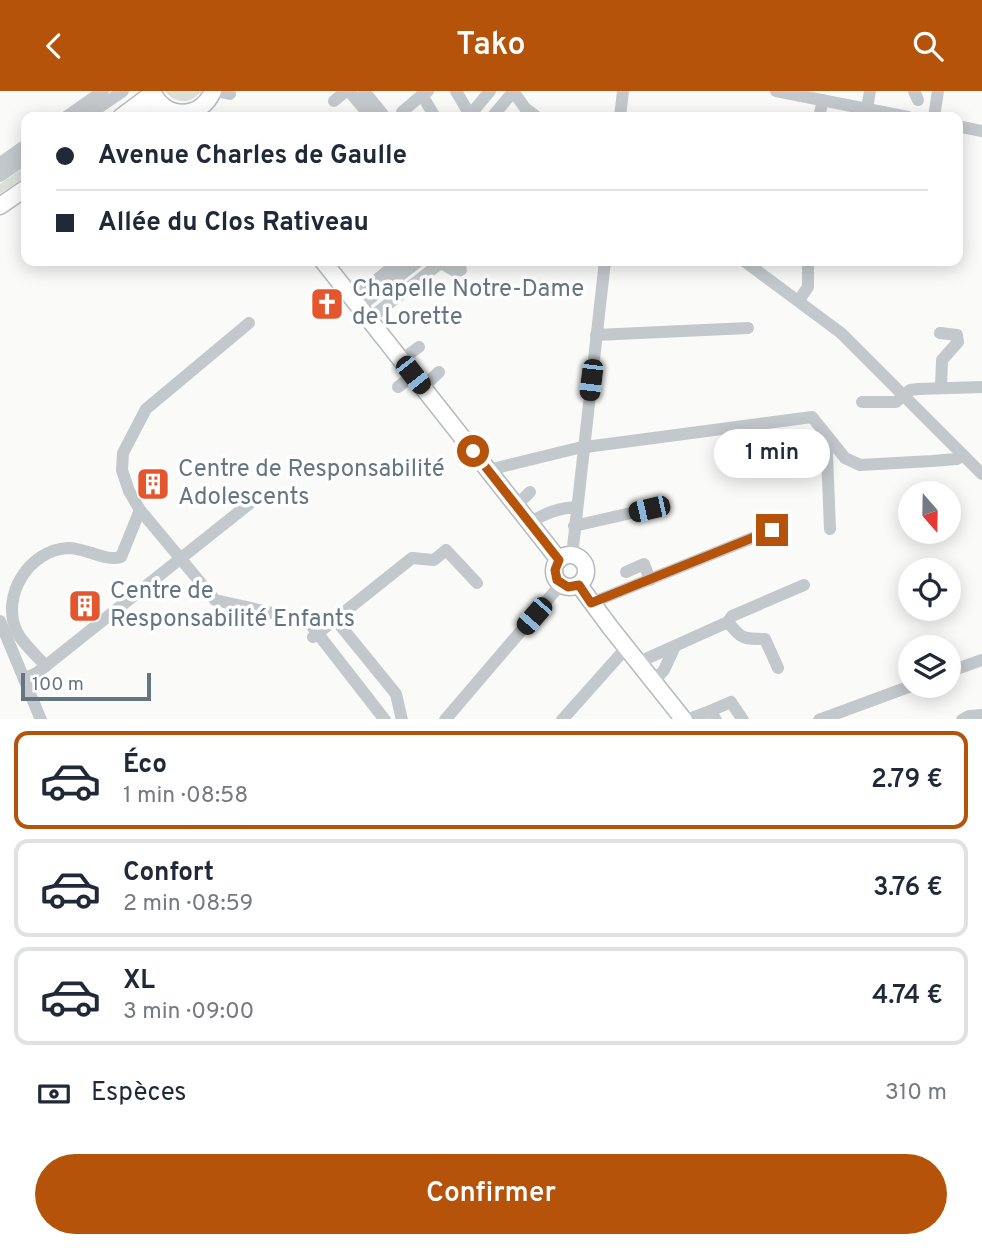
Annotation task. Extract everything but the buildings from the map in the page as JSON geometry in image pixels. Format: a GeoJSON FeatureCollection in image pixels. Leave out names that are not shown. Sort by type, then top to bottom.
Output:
{"type":"FeatureCollection","features":[{"type":"Feature","properties":{"kind":"main road"},"geometry":{"type":"LineString","coordinates":[[138,112],[159,106],[207,102]]}},
{"type":"Feature","properties":{"kind":"main road"},"geometry":{"type":"LineString","coordinates":[[0,207],[21,192]]}},
{"type":"Feature","properties":{"kind":"main road"},"geometry":{"type":"LineString","coordinates":[[0,213],[21,198]]}},
{"type":"Feature","properties":{"kind":"main road"},"geometry":{"type":"LineString","coordinates":[[327,266],[488,470],[496,491],[516,506],[566,558],[581,559],[586,568],[585,577],[579,585],[572,587],[561,584],[555,575],[555,570],[566,558]]}},
{"type":"Feature","properties":{"kind":"main road"},"geometry":{"type":"LineString","coordinates":[[579,585],[593,611],[627,647],[685,719]]}},
{"type":"Feature","properties":{"kind":"street"},"geometry":{"type":"LineString","coordinates":[[73,112],[103,91]]}},
{"type":"Feature","properties":{"kind":"street"},"geometry":{"type":"LineString","coordinates":[[92,112],[123,91]]}},
{"type":"Feature","properties":{"kind":"street"},"geometry":{"type":"LineString","coordinates":[[334,101],[348,91],[367,112]]}},
{"type":"Feature","properties":{"kind":"street"},"geometry":{"type":"LineString","coordinates":[[364,91],[381,112]]}},
{"type":"Feature","properties":{"kind":"street"},"geometry":{"type":"LineString","coordinates":[[456,91],[469,112]]}},
{"type":"Feature","properties":{"kind":"street"},"geometry":{"type":"LineString","coordinates":[[464,91],[481,102]]}},
{"type":"Feature","properties":{"kind":"street"},"geometry":{"type":"LineString","coordinates":[[474,112],[490,91]]}},
{"type":"Feature","properties":{"kind":"street"},"geometry":{"type":"LineString","coordinates":[[499,112],[513,91],[530,112]]}},
{"type":"Feature","properties":{"kind":"street"},"geometry":{"type":"LineString","coordinates":[[621,112],[623,91]]}},
{"type":"Feature","properties":{"kind":"street"},"geometry":{"type":"LineString","coordinates":[[776,91],[882,112]]}},
{"type":"Feature","properties":{"kind":"street"},"geometry":{"type":"LineString","coordinates":[[867,109],[870,91]]}},
{"type":"Feature","properties":{"kind":"street"},"geometry":{"type":"LineString","coordinates":[[935,112],[938,91]]}},
{"type":"Feature","properties":{"kind":"street"},"geometry":{"type":"LineString","coordinates":[[402,112],[425,93],[433,112]]}},
{"type":"Feature","properties":{"kind":"street"},"geometry":{"type":"LineString","coordinates":[[207,102],[230,94]]}},
{"type":"Feature","properties":{"kind":"street"},"geometry":{"type":"LineString","coordinates":[[820,112],[823,100]]}},
{"type":"Feature","properties":{"kind":"street"},"geometry":{"type":"LineString","coordinates":[[963,127],[982,131]]}},
{"type":"Feature","properties":{"kind":"street"},"geometry":{"type":"LineString","coordinates":[[0,163],[21,148]]}},
{"type":"Feature","properties":{"kind":"street"},"geometry":{"type":"LineString","coordinates":[[0,176],[21,161]]}},
{"type":"Feature","properties":{"kind":"street"},"geometry":{"type":"LineString","coordinates":[[332,266],[358,305]]}},
{"type":"Feature","properties":{"kind":"street"},"geometry":{"type":"LineString","coordinates":[[358,305],[395,266]]}},
{"type":"Feature","properties":{"kind":"street"},"geometry":{"type":"LineString","coordinates":[[358,305],[412,266]]}},
{"type":"Feature","properties":{"kind":"street"},"geometry":{"type":"LineString","coordinates":[[358,305],[434,266]]}},
{"type":"Feature","properties":{"kind":"street"},"geometry":{"type":"LineString","coordinates":[[448,266],[455,271],[461,270]]}},
{"type":"Feature","properties":{"kind":"street"},"geometry":{"type":"LineString","coordinates":[[566,558],[574,526],[604,266]]}},
{"type":"Feature","properties":{"kind":"street"},"geometry":{"type":"LineString","coordinates":[[751,266],[841,333],[982,474]]}},
{"type":"Feature","properties":{"kind":"street"},"geometry":{"type":"LineString","coordinates":[[799,300],[808,287],[808,266]]}},
{"type":"Feature","properties":{"kind":"street"},"geometry":{"type":"LineString","coordinates":[[249,323],[146,409],[123,453],[122,470],[129,491],[141,510],[215,600],[308,621],[315,635],[385,719]]}},
{"type":"Feature","properties":{"kind":"street"},"geometry":{"type":"LineString","coordinates":[[596,335],[748,328]]}},
{"type":"Feature","properties":{"kind":"street"},"geometry":{"type":"LineString","coordinates":[[940,333],[957,335],[958,342],[942,360],[941,388]]}},
{"type":"Feature","properties":{"kind":"street"},"geometry":{"type":"LineString","coordinates":[[401,360],[419,347]]}},
{"type":"Feature","properties":{"kind":"street"},"geometry":{"type":"LineString","coordinates":[[398,387],[439,372]]}},
{"type":"Feature","properties":{"kind":"street"},"geometry":{"type":"LineString","coordinates":[[862,403],[896,402],[910,390],[981,386]]}},
{"type":"Feature","properties":{"kind":"street"},"geometry":{"type":"LineString","coordinates":[[488,470],[523,465],[583,448],[812,417],[845,459],[860,465],[957,459],[963,455]]}},
{"type":"Feature","properties":{"kind":"street"},"geometry":{"type":"LineString","coordinates":[[830,529],[827,454],[831,442]]}},
{"type":"Feature","properties":{"kind":"street"},"geometry":{"type":"LineString","coordinates":[[516,506],[530,492]]}},
{"type":"Feature","properties":{"kind":"street"},"geometry":{"type":"LineString","coordinates":[[24,680],[46,666],[249,504]]}},
{"type":"Feature","properties":{"kind":"street"},"geometry":{"type":"LineString","coordinates":[[530,523],[543,513],[563,507],[576,507]]}},
{"type":"Feature","properties":{"kind":"street"},"geometry":{"type":"LineString","coordinates":[[574,526],[649,509],[655,512]]}},
{"type":"Feature","properties":{"kind":"street"},"geometry":{"type":"LineString","coordinates":[[46,666],[18,634],[12,618],[13,600],[19,580],[30,565],[45,553],[67,548],[88,550],[112,559],[121,557],[141,510]]}},
{"type":"Feature","properties":{"kind":"street"},"geometry":{"type":"LineString","coordinates":[[593,611],[650,580],[772,530]]}},
{"type":"Feature","properties":{"kind":"street"},"geometry":{"type":"LineString","coordinates":[[315,635],[411,558],[434,560],[446,550],[477,583]]}},
{"type":"Feature","properties":{"kind":"street"},"geometry":{"type":"LineString","coordinates":[[626,572],[644,564],[650,580]]}},
{"type":"Feature","properties":{"kind":"street"},"geometry":{"type":"LineString","coordinates":[[445,719],[561,584]]}},
{"type":"Feature","properties":{"kind":"street"},"geometry":{"type":"LineString","coordinates":[[639,662],[728,622],[732,616],[804,585]]}},
{"type":"Feature","properties":{"kind":"street"},"geometry":{"type":"LineString","coordinates":[[335,619],[396,694],[402,719]]}},
{"type":"Feature","properties":{"kind":"street"},"geometry":{"type":"LineString","coordinates":[[0,621],[38,714]]}},
{"type":"Feature","properties":{"kind":"street"},"geometry":{"type":"LineString","coordinates":[[728,622],[740,636],[765,639],[778,668]]}},
{"type":"Feature","properties":{"kind":"street"},"geometry":{"type":"LineString","coordinates":[[654,681],[664,670],[675,646]]}},
{"type":"Feature","properties":{"kind":"street"},"geometry":{"type":"LineString","coordinates":[[562,719],[627,647]]}},
{"type":"Feature","properties":{"kind":"street"},"geometry":{"type":"LineString","coordinates":[[961,667],[982,660]]}},
{"type":"Feature","properties":{"kind":"street"},"geometry":{"type":"LineString","coordinates":[[819,719],[898,691]]}},
{"type":"Feature","properties":{"kind":"street"},"geometry":{"type":"LineString","coordinates":[[685,719],[713,715],[731,702],[743,719]]}},
{"type":"Feature","properties":{"kind":"street"},"geometry":{"type":"LineString","coordinates":[[962,719],[982,715]]}},
{"type":"Feature","properties":{"kind":"shaded area"},"geometry":{"type":"Polygon","coordinates":[[[165,91],[202,91],[193,98],[179,101],[165,91]]]}},
{"type":"Feature","properties":{"kind":"shaded area"},"geometry":{"type":"Polygon","coordinates":[[[21,169],[21,179],[0,194],[0,184],[21,169]]]}},
{"type":"Feature","properties":{"kind":"place","name":"Chapelle Notre-Dame de Lorette"},"geometry":{"type":"Point","coordinates":[327,304]}},
{"type":"Feature","properties":{"kind":"place","name":"Centre de Responsabilité Adolescents"},"geometry":{"type":"Point","coordinates":[153,484]}},
{"type":"Feature","properties":{"kind":"place","name":"Centre de Responsabilité Enfants"},"geometry":{"type":"Point","coordinates":[85,606]}},
{"type":"Feature","properties":{"kind":"route"},"geometry":{"type":"LineString","coordinates":[[473,451],[559,560],[555,570],[557,580],[568,587],[579,585],[591,603],[772,530]]}}]}
